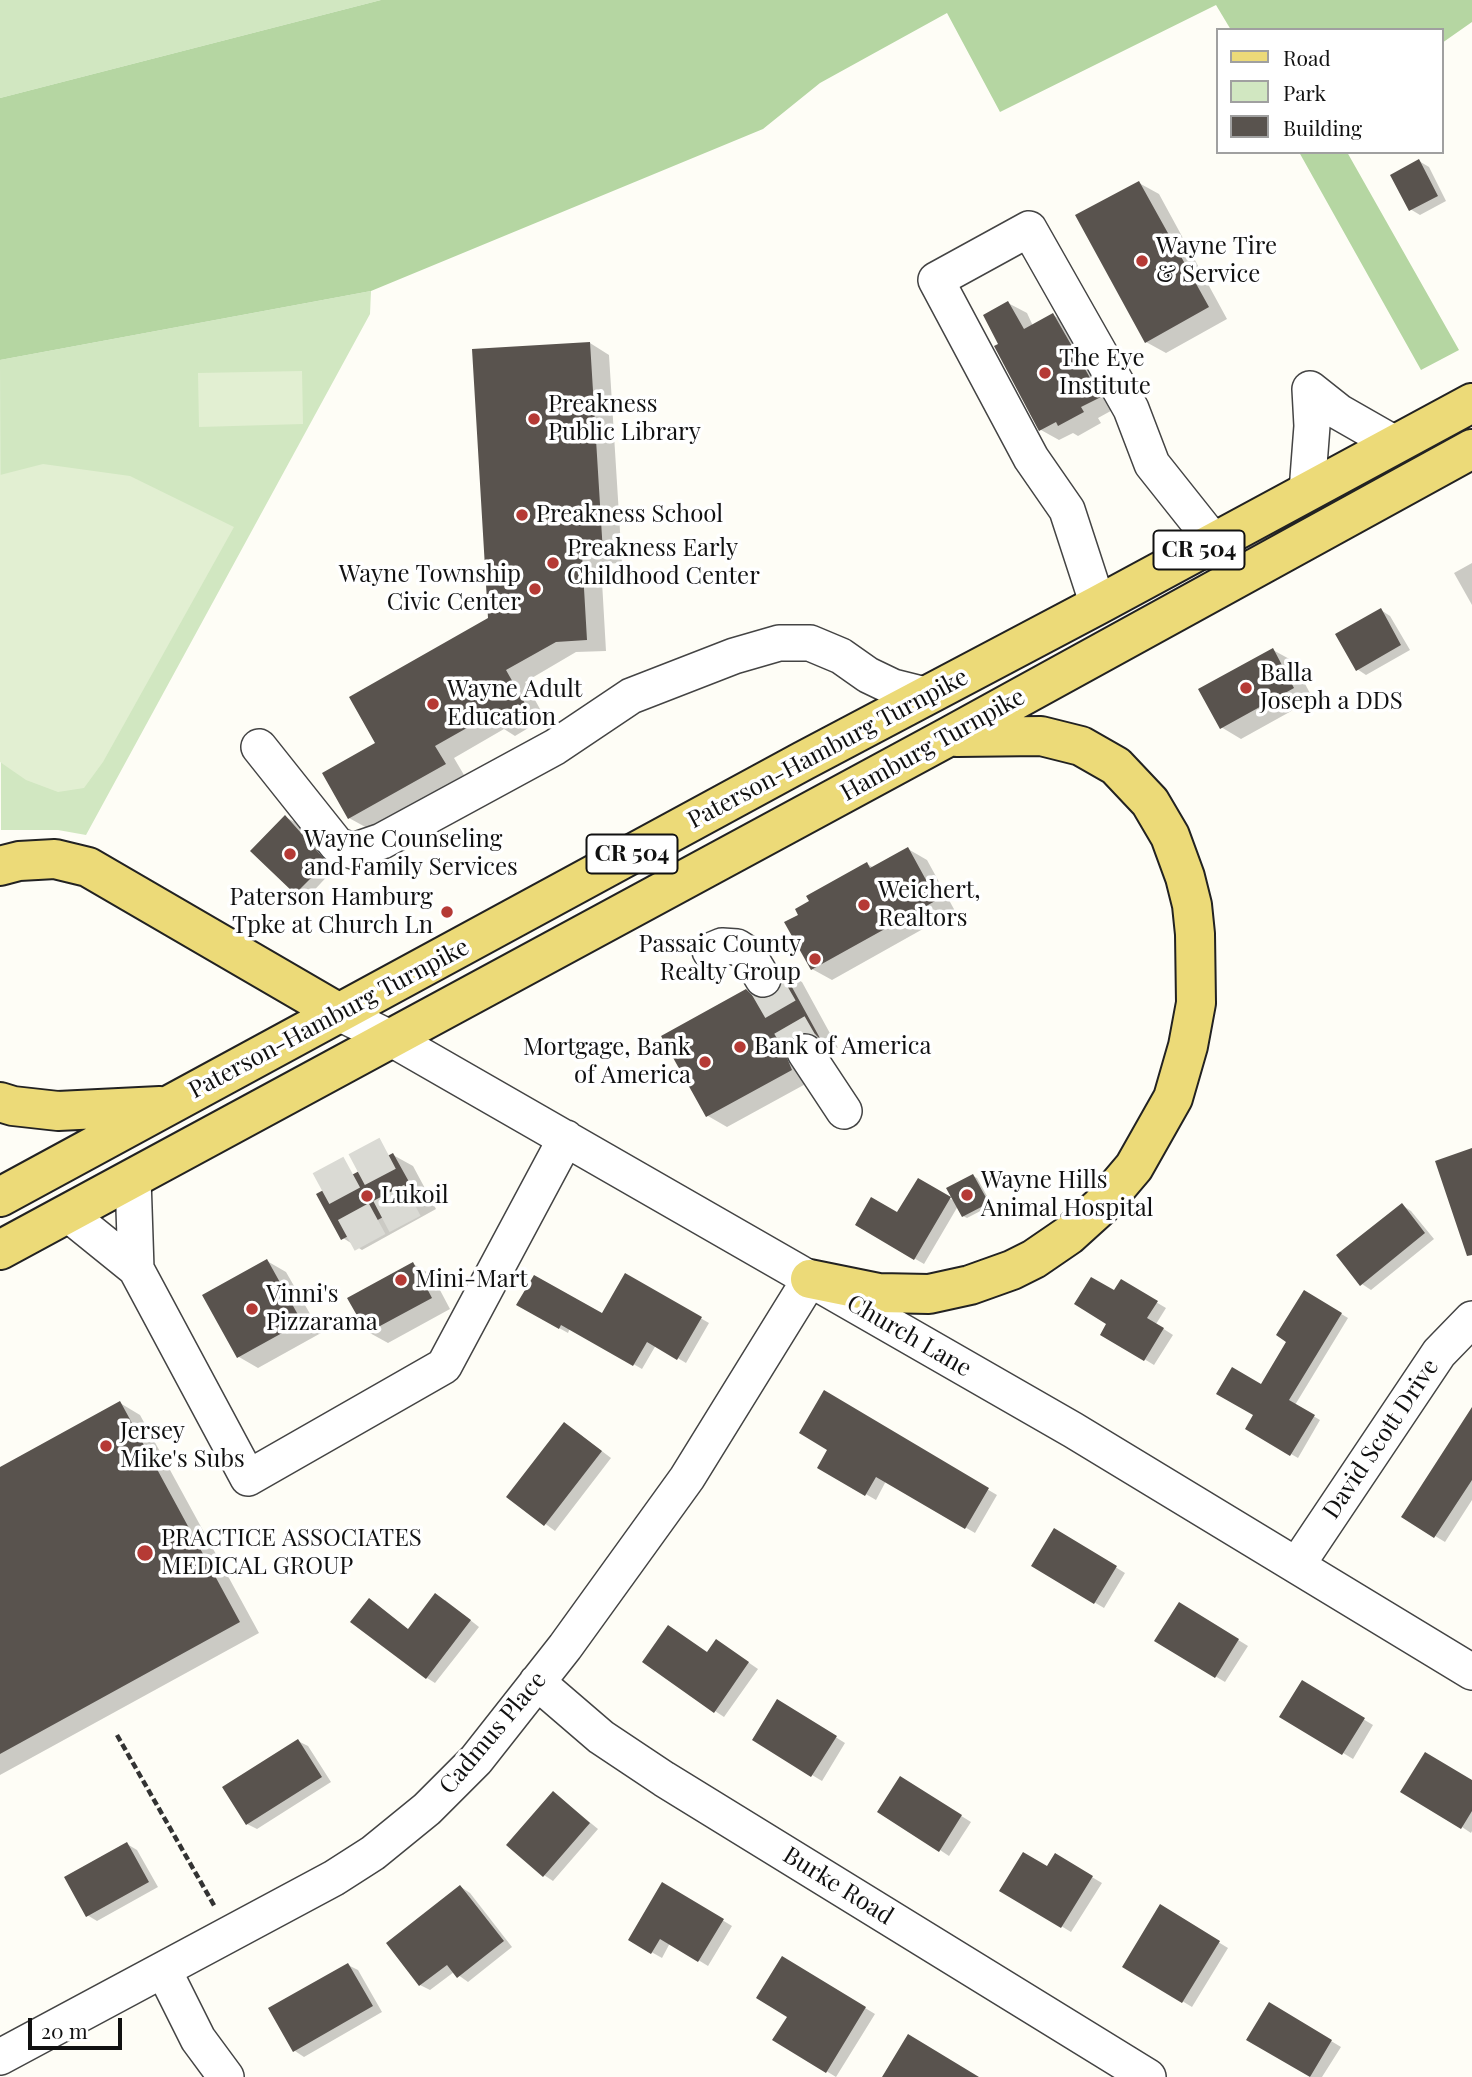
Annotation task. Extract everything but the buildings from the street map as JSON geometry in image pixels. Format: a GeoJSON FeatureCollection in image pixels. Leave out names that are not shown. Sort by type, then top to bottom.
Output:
{"type":"FeatureCollection","features":[{"type":"Feature","properties":{"kind":"main road","name":"Paterson-Hamburg Turnpike"},"geometry":{"type":"LineString","coordinates":[[0,1197],[925,695],[1472,403]]}},
{"type":"Feature","properties":{"kind":"main road","name":"Hamburg Turnpike"},"geometry":{"type":"LineString","coordinates":[[392,1039],[1472,449]]}},
{"type":"Feature","properties":{"kind":"main road"},"geometry":{"type":"LineString","coordinates":[[810,1279],[879,1293],[929,1294],[970,1285],[1034,1259],[1069,1235],[1101,1206],[1134,1167],[1173,1098],[1188,1046],[1196,1003],[1192,905],[1170,836],[1150,802],[1116,766],[1081,746],[1041,736],[948,737]]}},
{"type":"Feature","properties":{"kind":"main road"},"geometry":{"type":"LineString","coordinates":[[0,866],[19,861],[55,859],[88,867],[339,1013]]}},
{"type":"Feature","properties":{"kind":"main road","name":"Paterson-Hamburg Turnpike"},"geometry":{"type":"LineString","coordinates":[[0,1250],[392,1039]]}},
{"type":"Feature","properties":{"kind":"main road"},"geometry":{"type":"LineString","coordinates":[[0,1102],[58,1111],[169,1106]]}},
{"type":"Feature","properties":{"kind":"street"},"geometry":{"type":"LineString","coordinates":[[1098,605],[1067,510],[1031,458],[936,279],[1030,229],[1131,410],[1152,464],[1214,542]]}},
{"type":"Feature","properties":{"kind":"street"},"geometry":{"type":"LineString","coordinates":[[1307,491],[1312,426],[1310,389],[1339,412],[1395,444]]}},
{"type":"Feature","properties":{"kind":"street"},"geometry":{"type":"LineString","coordinates":[[258,747],[337,845],[353,851],[382,841],[555,747],[631,696],[734,656],[779,642],[810,643],[841,656],[868,676],[893,687],[925,695]]}},
{"type":"Feature","properties":{"kind":"street"},"geometry":{"type":"LineString","coordinates":[[710,951],[722,946],[737,947],[748,954],[764,979]]}},
{"type":"Feature","properties":{"kind":"street","name":"Church Lane"},"geometry":{"type":"LineString","coordinates":[[339,1013],[392,1039],[1073,1430],[1472,1672]]}},
{"type":"Feature","properties":{"kind":"street"},"geometry":{"type":"LineString","coordinates":[[805,1052],[844,1111]]}},
{"type":"Feature","properties":{"kind":"street"},"geometry":{"type":"LineString","coordinates":[[68,1214],[136,1269],[248,1478],[444,1366],[566,1138]]}},
{"type":"Feature","properties":{"kind":"street"},"geometry":{"type":"LineString","coordinates":[[133,1178],[136,1269]]}},
{"type":"Feature","properties":{"kind":"street","name":"Cadmus Place"},"geometry":{"type":"LineString","coordinates":[[0,2057],[334,1878],[373,1853],[427,1809],[476,1759],[537,1682],[687,1478],[810,1279]]}},
{"type":"Feature","properties":{"kind":"street","name":"David Scott Drive"},"geometry":{"type":"LineString","coordinates":[[1297,1565],[1439,1353],[1472,1319]]}},
{"type":"Feature","properties":{"kind":"street","name":"Burke Road"},"geometry":{"type":"LineString","coordinates":[[537,1682],[601,1737],[664,1779],[1148,2077]]}},
{"type":"Feature","properties":{"kind":"street"},"geometry":{"type":"LineString","coordinates":[[164,1971],[198,2039],[226,2077]]}},
{"type":"Feature","properties":{"kind":"path"},"geometry":{"type":"LineString","coordinates":[[117,1735],[230,1934]]}},
{"type":"Feature","properties":{"kind":"green space"},"geometry":{"type":"Polygon","coordinates":[[[0,0],[381,0],[0,98],[0,0]]]}},
{"type":"Feature","properties":{"kind":"green space"},"geometry":{"type":"Polygon","coordinates":[[[381,0],[1472,0],[1472,22],[1444,42],[1444,28],[1230,28],[1216,5],[1000,112],[947,13],[820,83],[763,129],[371,291],[0,360],[0,98],[381,0]]]}},
{"type":"Feature","properties":{"kind":"green space"},"geometry":{"type":"Polygon","coordinates":[[[1300,154],[1348,154],[1459,350],[1421,370],[1300,154]]]}},
{"type":"Feature","properties":{"kind":"green space"},"geometry":{"type":"Polygon","coordinates":[[[371,291],[370,314],[86,835],[58,830],[1,830],[0,360],[371,291]]]}},
{"type":"Feature","properties":{"kind":"green space"},"geometry":{"type":"Polygon","coordinates":[[[302,371],[303,424],[199,427],[198,373],[302,371]]]}},
{"type":"Feature","properties":{"kind":"green space"},"geometry":{"type":"Polygon","coordinates":[[[43,464],[130,476],[234,527],[103,762],[84,788],[58,792],[26,780],[0,762],[0,475],[43,464]]]}},
{"type":"Feature","properties":{"kind":"tunnel"},"geometry":{"type":"LineString","coordinates":[[763,979],[805,1052]]}},
{"type":"Feature","properties":{"kind":"tunnel"},"geometry":{"type":"LineString","coordinates":[[364,1146],[413,1239]]}},
{"type":"Feature","properties":{"kind":"tunnel"},"geometry":{"type":"LineString","coordinates":[[328,1165],[378,1257]]}},
{"type":"Feature","properties":{"kind":"place","name":"Wayne Tire & Service"},"geometry":{"type":"Point","coordinates":[1142,261]}},
{"type":"Feature","properties":{"kind":"place","name":"The Eye Institute"},"geometry":{"type":"Point","coordinates":[1045,373]}},
{"type":"Feature","properties":{"kind":"place","name":"Preakness Public Library"},"geometry":{"type":"Point","coordinates":[534,419]}},
{"type":"Feature","properties":{"kind":"place","name":"Preakness School"},"geometry":{"type":"Point","coordinates":[522,515]}},
{"type":"Feature","properties":{"kind":"place","name":"Preakness Early Childhood Center"},"geometry":{"type":"Point","coordinates":[553,563]}},
{"type":"Feature","properties":{"kind":"place","name":"Wayne Township Civic Center"},"geometry":{"type":"Point","coordinates":[535,589]}},
{"type":"Feature","properties":{"kind":"place","name":"Balla Joseph a DDS"},"geometry":{"type":"Point","coordinates":[1246,688]}},
{"type":"Feature","properties":{"kind":"place","name":"Wayne Adult Education"},"geometry":{"type":"Point","coordinates":[433,704]}},
{"type":"Feature","properties":{"kind":"place","name":"Wayne Counseling and Family Services"},"geometry":{"type":"Point","coordinates":[290,854]}},
{"type":"Feature","properties":{"kind":"place","name":"Weichert, Realtors"},"geometry":{"type":"Point","coordinates":[864,905]}},
{"type":"Feature","properties":{"kind":"place","name":"Paterson Hamburg Tpke at Church Ln"},"geometry":{"type":"Point","coordinates":[447,912]}},
{"type":"Feature","properties":{"kind":"place","name":"Passaic County Realty Group"},"geometry":{"type":"Point","coordinates":[815,959]}},
{"type":"Feature","properties":{"kind":"place","name":"Bank of America"},"geometry":{"type":"Point","coordinates":[740,1047]}},
{"type":"Feature","properties":{"kind":"place","name":"Mortgage, Bank of America"},"geometry":{"type":"Point","coordinates":[705,1062]}},
{"type":"Feature","properties":{"kind":"place","name":"Wayne Hills Animal Hospital"},"geometry":{"type":"Point","coordinates":[967,1195]}},
{"type":"Feature","properties":{"kind":"place","name":"Lukoil"},"geometry":{"type":"Point","coordinates":[367,1196]}},
{"type":"Feature","properties":{"kind":"place","name":"Mini-Mart"},"geometry":{"type":"Point","coordinates":[401,1280]}},
{"type":"Feature","properties":{"kind":"place","name":"Vinni's Pizzarama"},"geometry":{"type":"Point","coordinates":[252,1309]}},
{"type":"Feature","properties":{"kind":"place","name":"Jersey Mike's Subs"},"geometry":{"type":"Point","coordinates":[106,1446]}},
{"type":"Feature","properties":{"kind":"place","name":"PRACTICE ASSOCIATES MEDICAL GROUP"},"geometry":{"type":"Point","coordinates":[145,1553]}}]}
